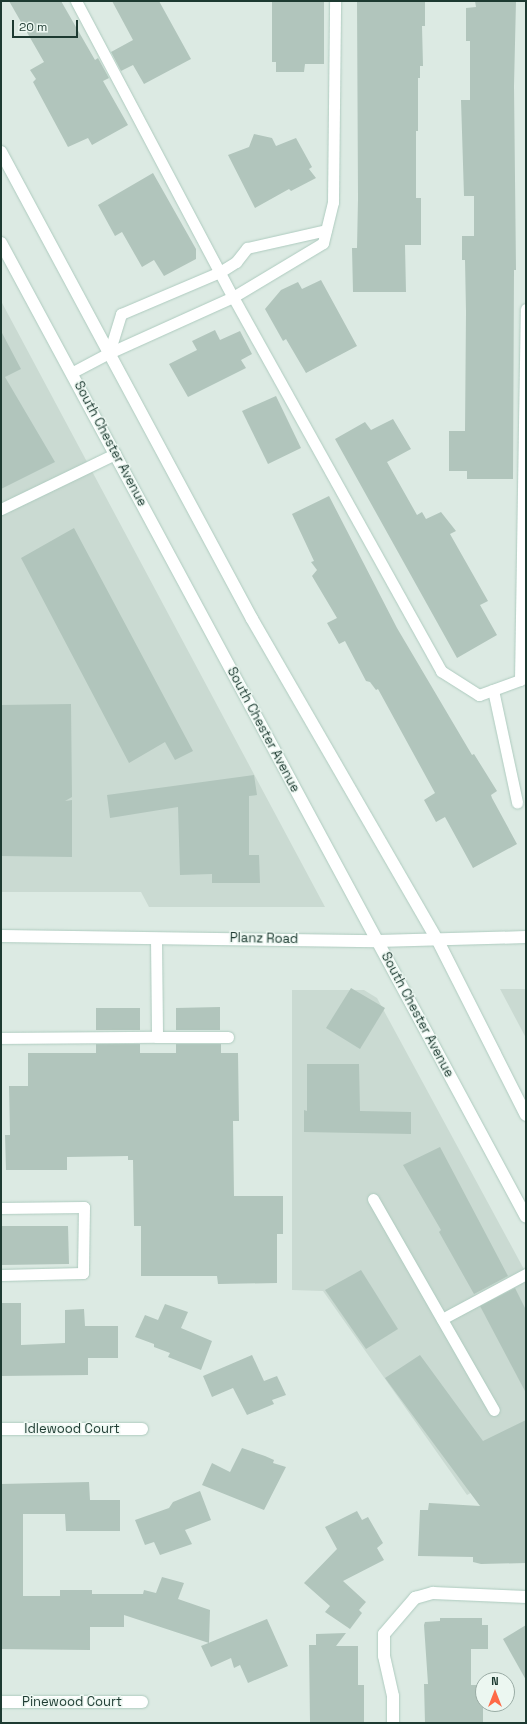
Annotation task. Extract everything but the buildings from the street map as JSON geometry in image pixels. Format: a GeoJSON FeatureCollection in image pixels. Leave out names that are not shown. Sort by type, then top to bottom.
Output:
{"type":"FeatureCollection","features":[{"type":"Feature","properties":{"kind":"main road"},"geometry":{"type":"LineString","coordinates":[[1,152],[252,619],[437,939],[526,1115]]}},
{"type":"Feature","properties":{"kind":"main road","name":"South Chester Avenue"},"geometry":{"type":"LineString","coordinates":[[1,242],[526,1217]]}},
{"type":"Feature","properties":{"kind":"main road","name":"Planz Road"},"geometry":{"type":"LineString","coordinates":[[1,936],[377,941],[526,937]]}},
{"type":"Feature","properties":{"kind":"main road","name":"Idlewood Court"},"geometry":{"type":"LineString","coordinates":[[1,1429],[142,1429]]}},
{"type":"Feature","properties":{"kind":"main road"},"geometry":{"type":"LineString","coordinates":[[393,1723],[394,1696],[384,1656],[384,1634],[415,1598],[433,1593],[526,1597]]}},
{"type":"Feature","properties":{"kind":"main road","name":"Pinewood Court"},"geometry":{"type":"LineString","coordinates":[[1,1702],[142,1702]]}},
{"type":"Feature","properties":{"kind":"lane"},"geometry":{"type":"LineString","coordinates":[[76,1],[233,297],[441,671],[479,695],[520,680],[526,308]]}},
{"type":"Feature","properties":{"kind":"lane"},"geometry":{"type":"LineString","coordinates":[[71,373],[109,353],[233,297],[323,243],[333,202],[335,1]]}},
{"type":"Feature","properties":{"kind":"lane"},"geometry":{"type":"LineString","coordinates":[[109,353],[121,314],[220,272],[236,262],[247,248],[326,230]]}},
{"type":"Feature","properties":{"kind":"lane"},"geometry":{"type":"LineString","coordinates":[[1,509],[115,454]]}},
{"type":"Feature","properties":{"kind":"lane"},"geometry":{"type":"LineString","coordinates":[[493,690],[517,802]]}},
{"type":"Feature","properties":{"kind":"lane"},"geometry":{"type":"LineString","coordinates":[[156,938],[157,1037]]}},
{"type":"Feature","properties":{"kind":"lane"},"geometry":{"type":"LineString","coordinates":[[1,1038],[228,1037]]}},
{"type":"Feature","properties":{"kind":"lane"},"geometry":{"type":"LineString","coordinates":[[373,1199],[494,1410]]}},
{"type":"Feature","properties":{"kind":"lane"},"geometry":{"type":"LineString","coordinates":[[1,1208],[84,1207],[83,1273],[1,1275]]}},
{"type":"Feature","properties":{"kind":"lane"},"geometry":{"type":"LineString","coordinates":[[442,1319],[526,1274]]}},
{"type":"Feature","properties":{"kind":"shaded area"},"geometry":{"type":"Polygon","coordinates":[[[1,301],[325,907],[149,907],[141,892],[1,892],[1,301]]]}},
{"type":"Feature","properties":{"kind":"shaded area"},"geometry":{"type":"Polygon","coordinates":[[[500,989],[526,989],[526,1038],[500,989]]]}},
{"type":"Feature","properties":{"kind":"shaded area"},"geometry":{"type":"Polygon","coordinates":[[[292,990],[364,990],[377,998],[526,1273],[526,1463],[467,1495],[323,1291],[292,1290],[292,990]]]}}]}
